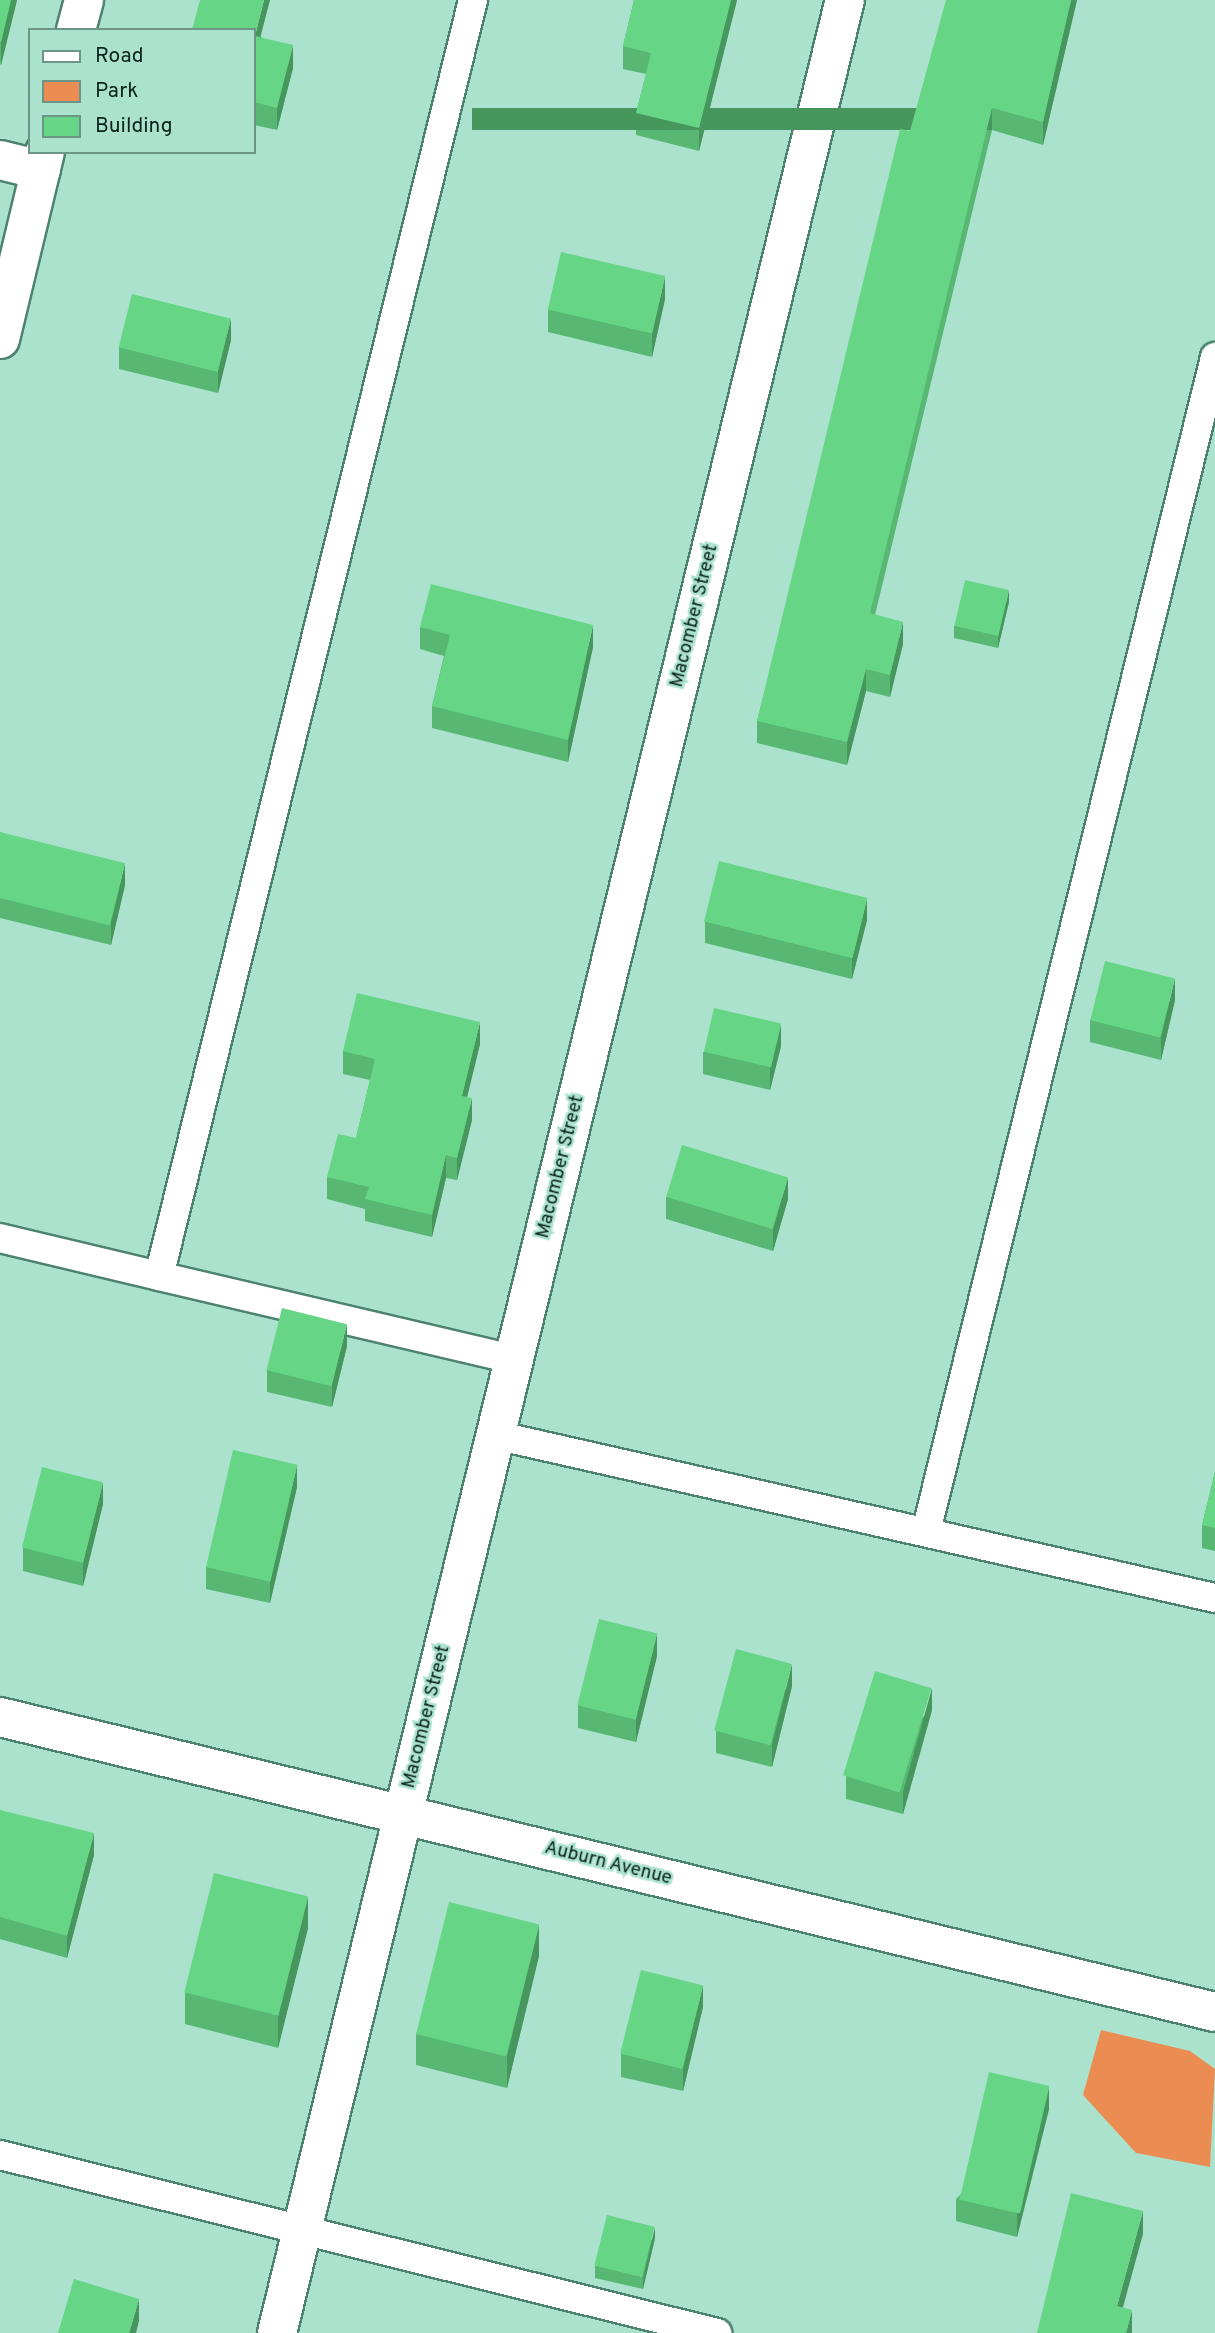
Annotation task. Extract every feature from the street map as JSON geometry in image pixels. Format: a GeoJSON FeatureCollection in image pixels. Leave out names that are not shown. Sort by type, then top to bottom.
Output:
{"type":"FeatureCollection","features":[{"type":"Feature","properties":{"kind":"street"},"geometry":{"type":"LineString","coordinates":[[77,28],[84,0]]}},
{"type":"Feature","properties":{"kind":"street","name":"Macomber Street"},"geometry":{"type":"LineString","coordinates":[[276,2333],[845,0]]}},
{"type":"Feature","properties":{"kind":"street"},"geometry":{"type":"LineString","coordinates":[[0,160],[43,161],[0,338]]}},
{"type":"Feature","properties":{"kind":"street","name":"Auburn Avenue"},"geometry":{"type":"LineString","coordinates":[[0,1717],[1215,2011]]}},
{"type":"Feature","properties":{"kind":"lane"},"geometry":{"type":"LineString","coordinates":[[159,1276],[473,0]]}},
{"type":"Feature","properties":{"kind":"lane"},"geometry":{"type":"LineString","coordinates":[[926,1532],[1215,357]]}},
{"type":"Feature","properties":{"kind":"lane"},"geometry":{"type":"LineString","coordinates":[[0,1238],[514,1359]]}},
{"type":"Feature","properties":{"kind":"lane"},"geometry":{"type":"LineString","coordinates":[[495,1435],[1215,1598]]}},
{"type":"Feature","properties":{"kind":"lane"},"geometry":{"type":"LineString","coordinates":[[0,2155],[303,2226],[371,2249],[717,2333]]}},
{"type":"Feature","properties":{"kind":"green space"},"geometry":{"type":"Polygon","coordinates":[[[1101,2030],[1190,2051],[1215,2069],[1210,2167],[1136,2153],[1083,2095],[1101,2030]]]}},
{"type":"Feature","properties":{"kind":"building"},"geometry":{"type":"Polygon","coordinates":[[[0,0],[11,0],[1,42],[0,42],[0,0]]]}},
{"type":"Feature","properties":{"kind":"building"},"geometry":{"type":"Polygon","coordinates":[[[200,0],[264,0],[256,32],[256,28],[193,28],[200,0]]]}},
{"type":"Feature","properties":{"kind":"building"},"geometry":{"type":"Polygon","coordinates":[[[634,0],[731,0],[699,128],[636,113],[651,53],[623,46],[634,0]]]}},
{"type":"Feature","properties":{"kind":"building"},"geometry":{"type":"Polygon","coordinates":[[[946,0],[1071,0],[1043,122],[992,108],[870,613],[903,622],[890,675],[866,669],[847,742],[757,721],[900,129],[910,131],[946,0]]]}},
{"type":"Feature","properties":{"kind":"building"},"geometry":{"type":"Polygon","coordinates":[[[256,36],[293,45],[277,108],[256,103],[256,36]]]}},
{"type":"Feature","properties":{"kind":"building"},"geometry":{"type":"Polygon","coordinates":[[[561,252],[665,276],[652,334],[548,309],[561,252]]]}},
{"type":"Feature","properties":{"kind":"building"},"geometry":{"type":"Polygon","coordinates":[[[132,294],[231,319],[218,372],[119,347],[132,294]]]}},
{"type":"Feature","properties":{"kind":"building"},"geometry":{"type":"Polygon","coordinates":[[[965,580],[1009,590],[998,636],[954,626],[965,580]]]}},
{"type":"Feature","properties":{"kind":"building"},"geometry":{"type":"Polygon","coordinates":[[[431,584],[593,625],[568,740],[432,706],[450,635],[420,627],[431,584]]]}},
{"type":"Feature","properties":{"kind":"building"},"geometry":{"type":"Polygon","coordinates":[[[0,832],[125,863],[110,925],[0,898],[0,832]]]}},
{"type":"Feature","properties":{"kind":"building"},"geometry":{"type":"Polygon","coordinates":[[[719,861],[867,898],[852,958],[704,921],[719,861]]]}},
{"type":"Feature","properties":{"kind":"building"},"geometry":{"type":"Polygon","coordinates":[[[1105,961],[1175,978],[1160,1038],[1090,1020],[1105,961]]]}},
{"type":"Feature","properties":{"kind":"building"},"geometry":{"type":"Polygon","coordinates":[[[357,993],[480,1022],[462,1096],[472,1098],[457,1158],[446,1155],[432,1215],[365,1199],[369,1187],[327,1177],[338,1134],[356,1138],[375,1059],[343,1051],[357,993]]]}},
{"type":"Feature","properties":{"kind":"building"},"geometry":{"type":"Polygon","coordinates":[[[714,1008],[781,1024],[771,1067],[704,1052],[714,1008]]]}},
{"type":"Feature","properties":{"kind":"building"},"geometry":{"type":"Polygon","coordinates":[[[682,1145],[788,1177],[772,1229],[666,1197],[682,1145]]]}},
{"type":"Feature","properties":{"kind":"building"},"geometry":{"type":"Polygon","coordinates":[[[282,1308],[347,1324],[332,1386],[267,1370],[282,1308]]]}},
{"type":"Feature","properties":{"kind":"building"},"geometry":{"type":"Polygon","coordinates":[[[233,1450],[297,1465],[270,1582],[206,1567],[233,1450]]]}},
{"type":"Feature","properties":{"kind":"building"},"geometry":{"type":"Polygon","coordinates":[[[42,1467],[103,1482],[83,1563],[22,1548],[42,1467]]]}},
{"type":"Feature","properties":{"kind":"building"},"geometry":{"type":"Polygon","coordinates":[[[1215,1472],[1215,1528],[1202,1525],[1215,1472]]]}},
{"type":"Feature","properties":{"kind":"building"},"geometry":{"type":"Polygon","coordinates":[[[599,1619],[657,1634],[636,1720],[577,1705],[599,1619]]]}},
{"type":"Feature","properties":{"kind":"building"},"geometry":{"type":"Polygon","coordinates":[[[736,1649],[792,1664],[770,1745],[714,1730],[736,1649]]]}},
{"type":"Feature","properties":{"kind":"building"},"geometry":{"type":"Polygon","coordinates":[[[875,1671],[931,1688],[900,1792],[843,1775],[875,1671]]]}},
{"type":"Feature","properties":{"kind":"building"},"geometry":{"type":"Polygon","coordinates":[[[0,1810],[94,1833],[67,1936],[0,1917],[0,1810]]]}},
{"type":"Feature","properties":{"kind":"building"},"geometry":{"type":"Polygon","coordinates":[[[214,1873],[308,1896],[278,2016],[184,1992],[214,1873]]]}},
{"type":"Feature","properties":{"kind":"building"},"geometry":{"type":"Polygon","coordinates":[[[449,1902],[539,1924],[506,2056],[416,2034],[449,1902]]]}},
{"type":"Feature","properties":{"kind":"building"},"geometry":{"type":"Polygon","coordinates":[[[641,1970],[703,1985],[682,2069],[620,2053],[641,1970]]]}},
{"type":"Feature","properties":{"kind":"building"},"geometry":{"type":"Polygon","coordinates":[[[989,2072],[1049,2086],[1020,2214],[960,2200],[989,2072]]]}},
{"type":"Feature","properties":{"kind":"building"},"geometry":{"type":"Polygon","coordinates":[[[1071,2193],[1143,2211],[1117,2306],[1132,2310],[1126,2333],[1037,2333],[1071,2193]]]}},
{"type":"Feature","properties":{"kind":"building"},"geometry":{"type":"Polygon","coordinates":[[[607,2215],[655,2227],[642,2277],[594,2265],[607,2215]]]}},
{"type":"Feature","properties":{"kind":"building"},"geometry":{"type":"Polygon","coordinates":[[[74,2279],[139,2299],[129,2333],[58,2333],[74,2279]]]}}]}
